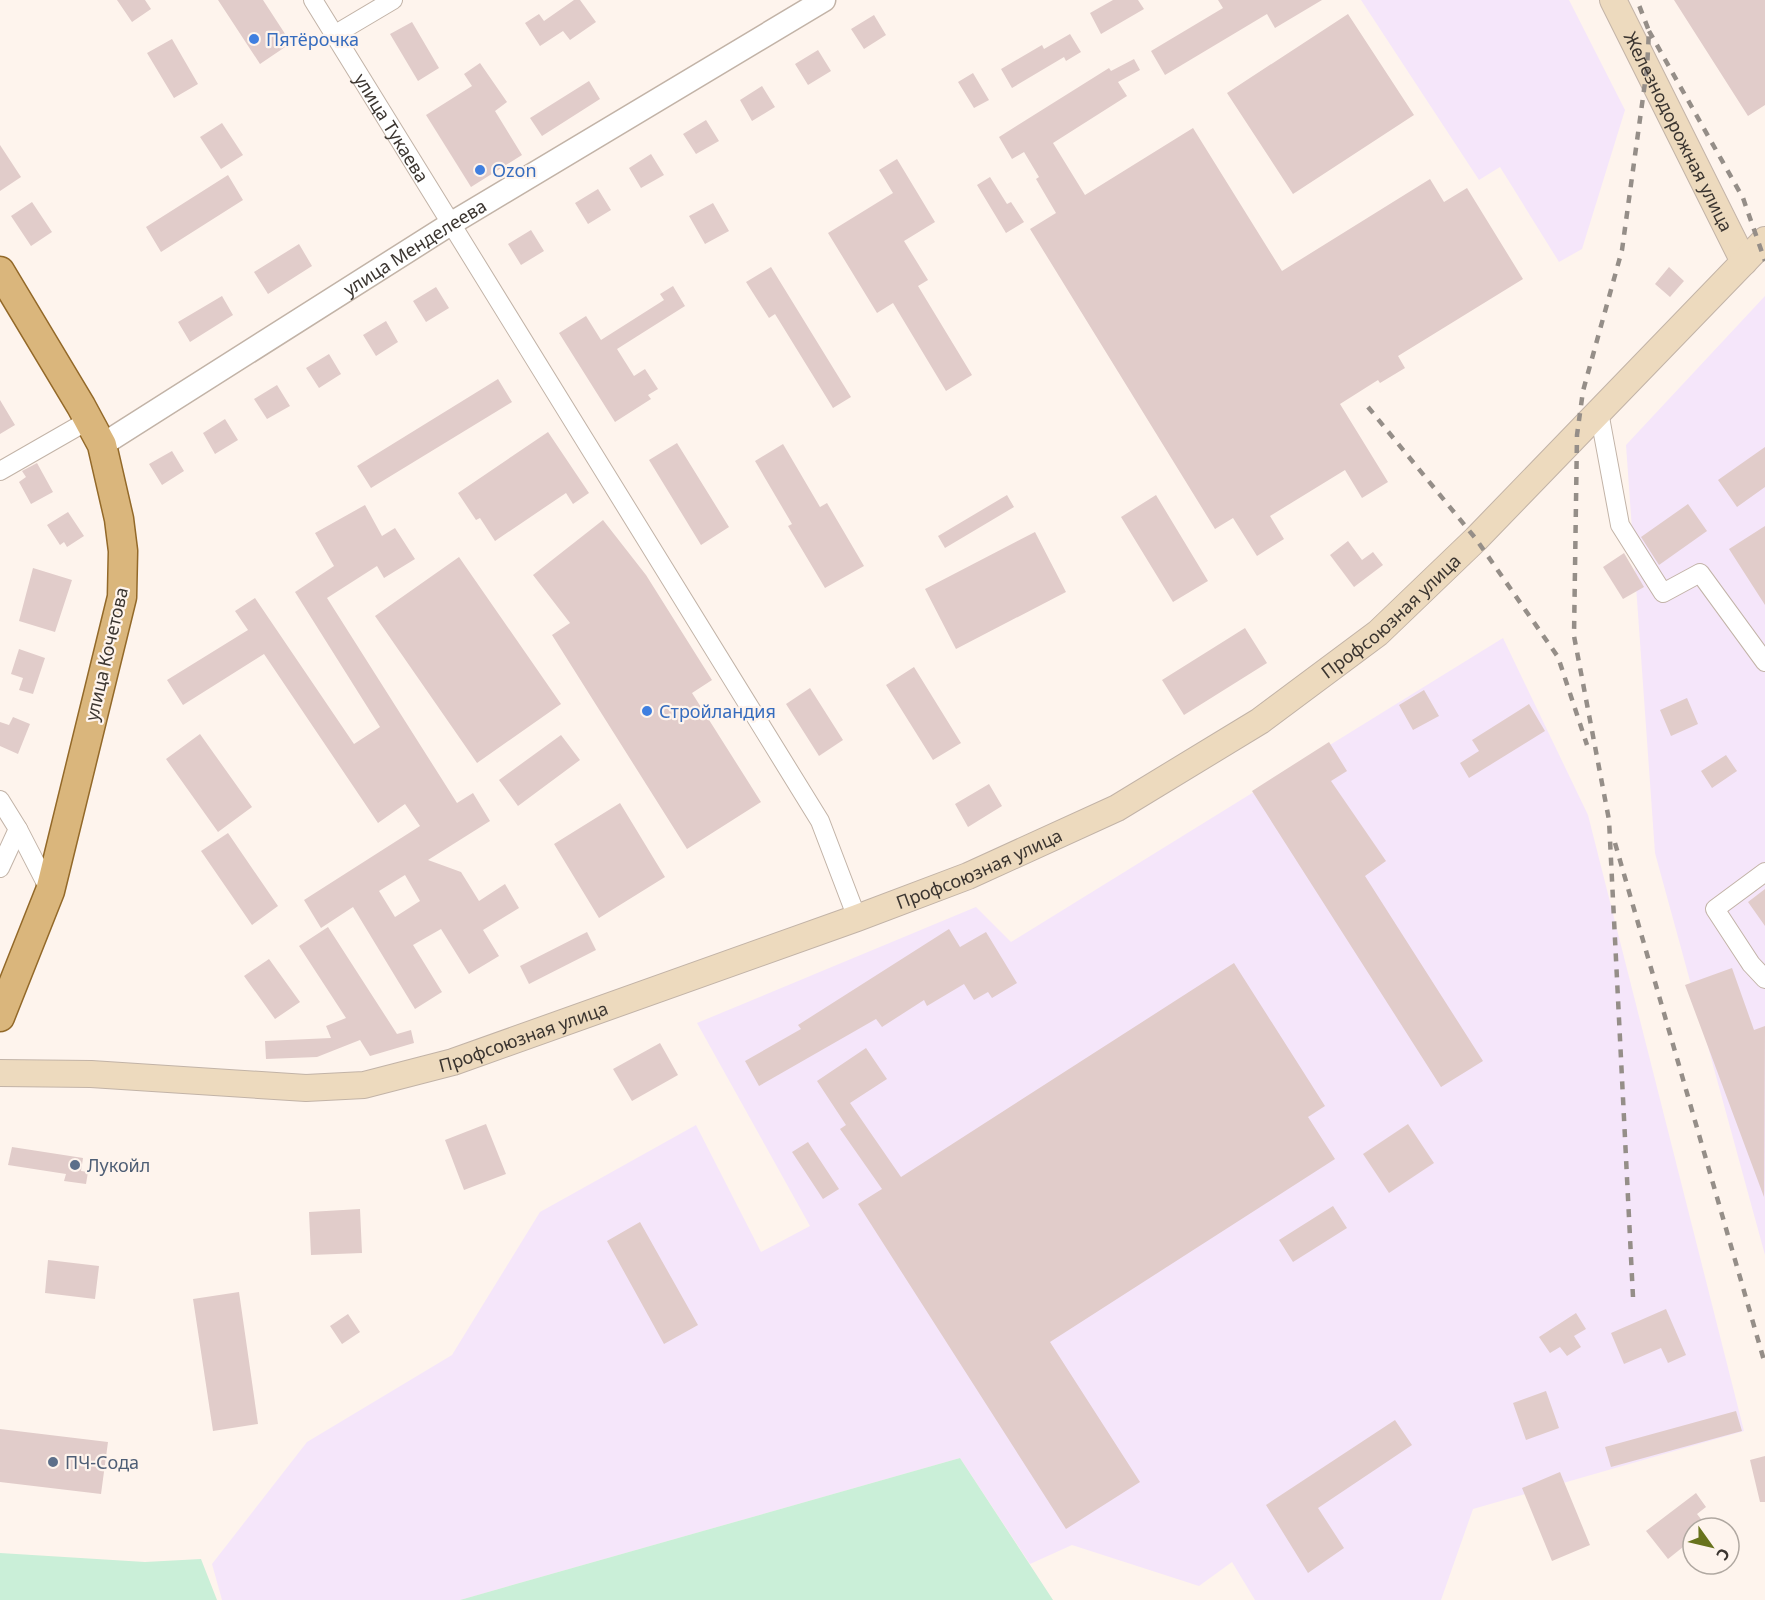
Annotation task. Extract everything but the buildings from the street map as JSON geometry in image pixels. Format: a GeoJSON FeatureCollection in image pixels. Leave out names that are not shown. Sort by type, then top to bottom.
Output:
{"type":"FeatureCollection","features":[{"type":"Feature","properties":{"kind":"main road","name":"Железнодорожная улица"},"geometry":{"type":"LineString","coordinates":[[1613,0],[1744,262]]}},
{"type":"Feature","properties":{"kind":"main road","name":"Профсоюзная улица"},"geometry":{"type":"LineString","coordinates":[[0,1073],[91,1074],[306,1088],[364,1085],[453,1062],[857,918],[968,876],[1117,808],[1260,721],[1378,633],[1476,539],[1765,240]]}},
{"type":"Feature","properties":{"kind":"main road","name":"улица Кочетова"},"geometry":{"type":"LineString","coordinates":[[0,270],[96,432],[119,519],[124,573],[122,597],[50,891],[0,1017]]}},
{"type":"Feature","properties":{"kind":"street","name":"улица Тукаева"},"geometry":{"type":"LineString","coordinates":[[313,0],[820,821],[857,918]]}},
{"type":"Feature","properties":{"kind":"street"},"geometry":{"type":"LineString","coordinates":[[334,35],[393,0]]}},
{"type":"Feature","properties":{"kind":"street","name":"улица Менделеева"},"geometry":{"type":"LineString","coordinates":[[96,432],[452,223],[824,0]]}},
{"type":"Feature","properties":{"kind":"street"},"geometry":{"type":"LineString","coordinates":[[1599,412],[1620,525],[1663,593],[1700,573],[1765,662]]}},
{"type":"Feature","properties":{"kind":"street"},"geometry":{"type":"LineString","coordinates":[[0,471],[96,432]]}},
{"type":"Feature","properties":{"kind":"street"},"geometry":{"type":"LineString","coordinates":[[0,800],[18,829],[50,891]]}},
{"type":"Feature","properties":{"kind":"street"},"geometry":{"type":"LineString","coordinates":[[0,868],[18,829]]}},
{"type":"Feature","properties":{"kind":"street"},"geometry":{"type":"LineString","coordinates":[[1765,872],[1715,909],[1751,964],[1765,979]]}},
{"type":"Feature","properties":{"kind":"shaded area"},"geometry":{"type":"Polygon","coordinates":[[[1361,0],[1569,0],[1625,110],[1582,249],[1559,262],[1500,167],[1479,180],[1361,0]]]}},
{"type":"Feature","properties":{"kind":"shaded area"},"geometry":{"type":"Polygon","coordinates":[[[1765,296],[1765,1255],[1655,853],[1626,445],[1765,296]]]}},
{"type":"Feature","properties":{"kind":"shaded area"},"geometry":{"type":"Polygon","coordinates":[[[1503,638],[1588,815],[1744,1431],[1473,1509],[1441,1600],[1255,1600],[1232,1562],[1199,1586],[1072,1545],[1030,1564],[960,1458],[460,1600],[222,1600],[212,1564],[307,1442],[452,1355],[540,1212],[696,1125],[761,1252],[810,1226],[697,1023],[976,907],[1011,942],[1503,638]]]}},
{"type":"Feature","properties":{"kind":"green space"},"geometry":{"type":"Polygon","coordinates":[[[960,1458],[1053,1600],[460,1600],[960,1458]]]}},
{"type":"Feature","properties":{"kind":"green space"},"geometry":{"type":"Polygon","coordinates":[[[0,1553],[145,1562],[201,1559],[217,1600],[0,1600],[0,1553]]]}},
{"type":"Feature","properties":{"kind":"railway"},"geometry":{"type":"LineString","coordinates":[[1633,1297],[1609,820],[1574,636],[1577,435],[1583,391],[1622,250],[1647,68],[1649,31],[1637,0]]}},
{"type":"Feature","properties":{"kind":"railway"},"geometry":{"type":"LineString","coordinates":[[1649,31],[1743,198],[1765,261]]}},
{"type":"Feature","properties":{"kind":"railway"},"geometry":{"type":"LineString","coordinates":[[1368,407],[1476,539],[1558,657],[1587,745]]}},
{"type":"Feature","properties":{"kind":"railway"},"geometry":{"type":"LineString","coordinates":[[1615,843],[1765,1364]]}},
{"type":"Feature","properties":{"kind":"place","name":"Пятёрочка"},"geometry":{"type":"Point","coordinates":[254,39]}},
{"type":"Feature","properties":{"kind":"place","name":"Ozon"},"geometry":{"type":"Point","coordinates":[480,170]}},
{"type":"Feature","properties":{"kind":"place","name":"Стройландия"},"geometry":{"type":"Point","coordinates":[647,711]}},
{"type":"Feature","properties":{"kind":"place","name":"Лукойл"},"geometry":{"type":"Point","coordinates":[75,1165]}},
{"type":"Feature","properties":{"kind":"place","name":"ПЧ-Сода"},"geometry":{"type":"Point","coordinates":[53,1462]}}]}
